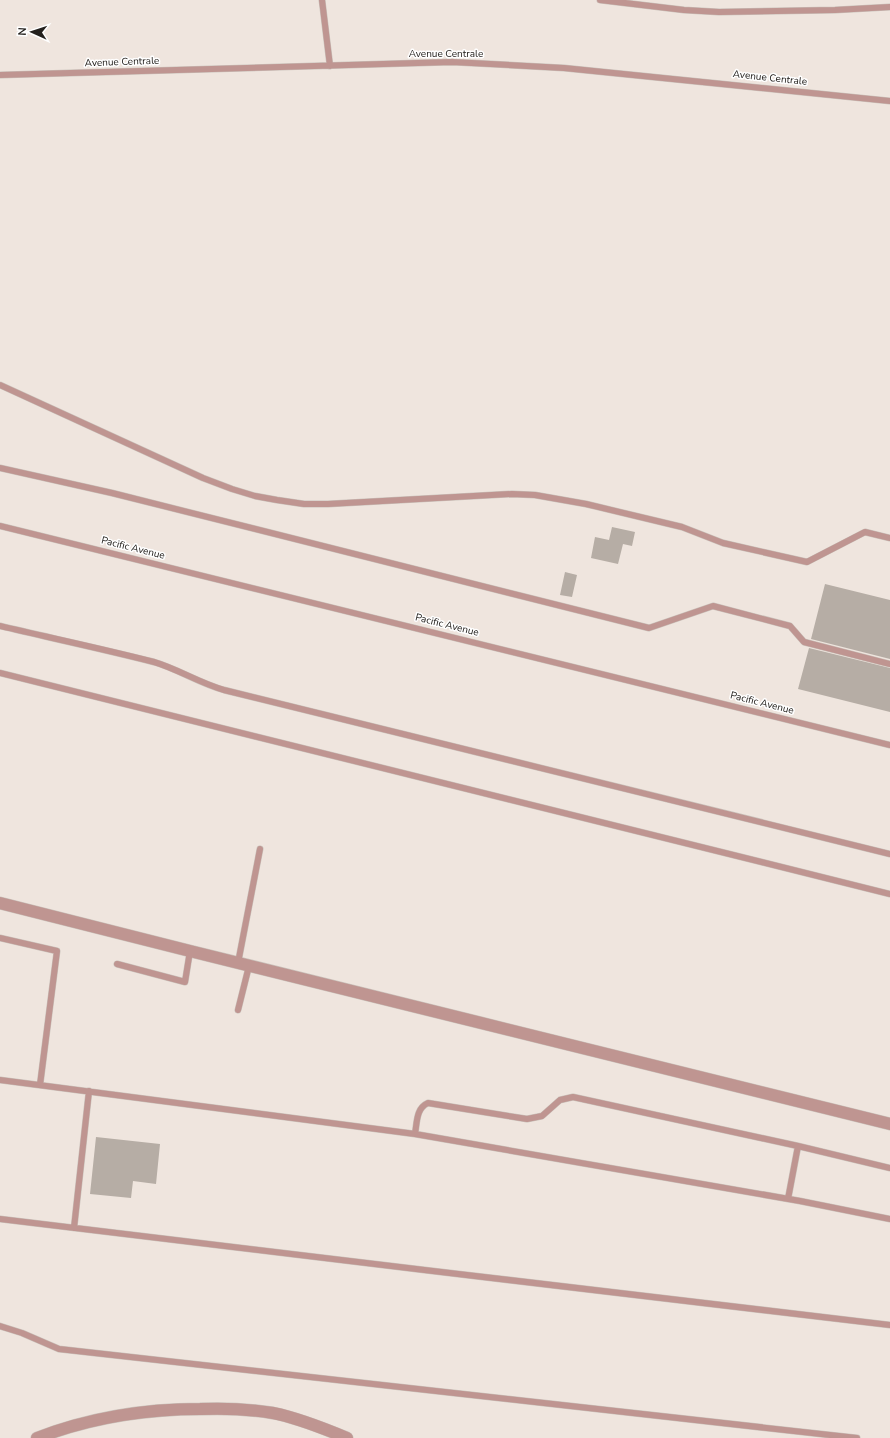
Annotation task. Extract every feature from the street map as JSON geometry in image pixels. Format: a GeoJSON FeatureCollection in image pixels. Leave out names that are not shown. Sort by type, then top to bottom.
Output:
{"type":"FeatureCollection","features":[{"type":"Feature","properties":{"kind":"street"},"geometry":{"type":"LineString","coordinates":[[0,903],[890,1124]]}},
{"type":"Feature","properties":{"kind":"street"},"geometry":{"type":"LineString","coordinates":[[37,1438],[90,1421],[105,1418],[173,1409],[212,1408],[274,1413],[310,1423],[347,1438]]}},
{"type":"Feature","properties":{"kind":"lane"},"geometry":{"type":"LineString","coordinates":[[322,0],[330,66]]}},
{"type":"Feature","properties":{"kind":"lane"},"geometry":{"type":"LineString","coordinates":[[600,0],[684,10],[719,12],[835,10],[890,6]]}},
{"type":"Feature","properties":{"kind":"lane","name":"Avenue Centrale"},"geometry":{"type":"LineString","coordinates":[[0,75],[452,62],[564,68],[890,101]]}},
{"type":"Feature","properties":{"kind":"lane"},"geometry":{"type":"LineString","coordinates":[[0,385],[203,478],[255,496],[277,500],[304,504],[328,504],[512,494],[535,495],[586,504],[682,527],[723,543],[807,562],[865,532],[890,538]]}},
{"type":"Feature","properties":{"kind":"lane"},"geometry":{"type":"LineString","coordinates":[[0,468],[112,493],[648,628],[713,606],[790,626],[804,642],[890,664]]}},
{"type":"Feature","properties":{"kind":"lane","name":"Pacific Avenue"},"geometry":{"type":"LineString","coordinates":[[0,526],[890,745]]}},
{"type":"Feature","properties":{"kind":"lane"},"geometry":{"type":"LineString","coordinates":[[0,626],[154,663],[183,673],[209,686],[224,690],[890,854]]}},
{"type":"Feature","properties":{"kind":"lane"},"geometry":{"type":"LineString","coordinates":[[0,673],[890,894]]}},
{"type":"Feature","properties":{"kind":"lane"},"geometry":{"type":"LineString","coordinates":[[238,1010],[260,849]]}},
{"type":"Feature","properties":{"kind":"lane"},"geometry":{"type":"LineString","coordinates":[[0,938],[57,951],[40,1085]]}},
{"type":"Feature","properties":{"kind":"lane"},"geometry":{"type":"LineString","coordinates":[[117,964],[185,982],[190,951]]}},
{"type":"Feature","properties":{"kind":"lane"},"geometry":{"type":"LineString","coordinates":[[0,1080],[415,1134],[788,1199],[890,1219]]}},
{"type":"Feature","properties":{"kind":"lane"},"geometry":{"type":"LineString","coordinates":[[74,1228],[89,1091]]}},
{"type":"Feature","properties":{"kind":"lane"},"geometry":{"type":"LineString","coordinates":[[415,1134],[418,1112],[420,1108],[428,1103],[527,1119],[542,1116],[560,1100],[572,1097],[798,1146],[890,1168]]}},
{"type":"Feature","properties":{"kind":"lane"},"geometry":{"type":"LineString","coordinates":[[788,1199],[798,1146]]}},
{"type":"Feature","properties":{"kind":"lane"},"geometry":{"type":"LineString","coordinates":[[0,1219],[890,1324]]}},
{"type":"Feature","properties":{"kind":"lane"},"geometry":{"type":"LineString","coordinates":[[0,1326],[22,1333],[59,1349],[856,1438]]}},
{"type":"Feature","properties":{"kind":"building"},"geometry":{"type":"Polygon","coordinates":[[[612,527],[635,532],[632,546],[623,544],[618,564],[591,558],[595,537],[609,540],[612,527]]]}},
{"type":"Feature","properties":{"kind":"building"},"geometry":{"type":"Polygon","coordinates":[[[565,572],[577,575],[572,597],[560,595],[565,572]]]}},
{"type":"Feature","properties":{"kind":"building"},"geometry":{"type":"Polygon","coordinates":[[[825,584],[890,600],[890,659],[811,639],[825,584]]]}},
{"type":"Feature","properties":{"kind":"building"},"geometry":{"type":"Polygon","coordinates":[[[809,648],[890,668],[890,712],[798,689],[809,648]]]}},
{"type":"Feature","properties":{"kind":"building"},"geometry":{"type":"Polygon","coordinates":[[[96,1137],[160,1144],[156,1184],[133,1181],[131,1198],[90,1194],[96,1137]]]}}]}
